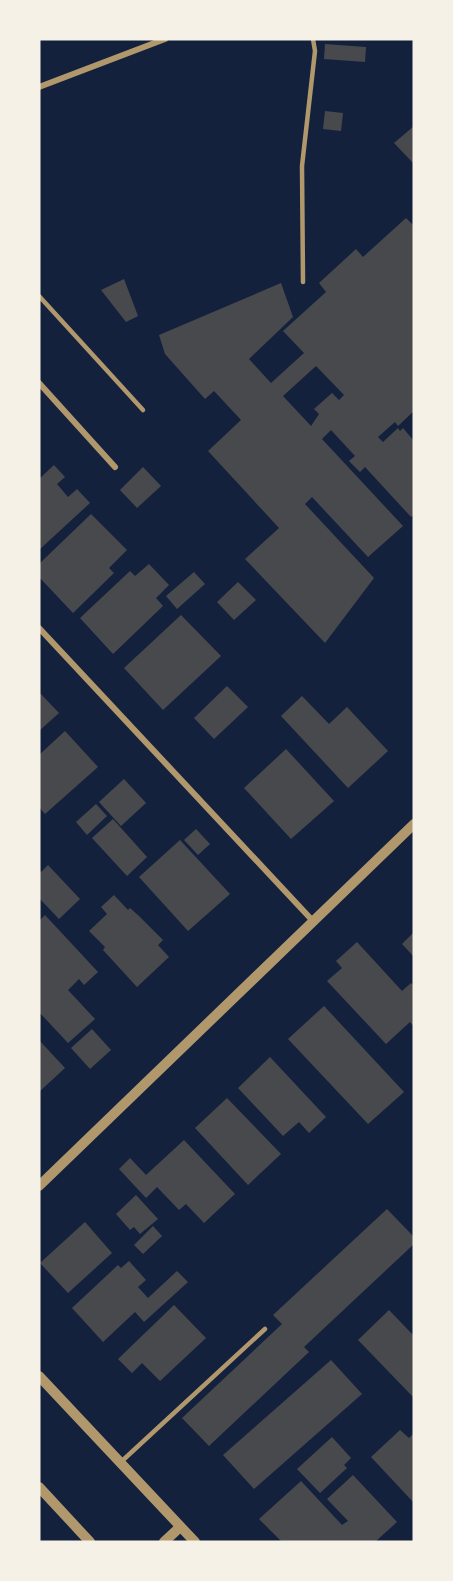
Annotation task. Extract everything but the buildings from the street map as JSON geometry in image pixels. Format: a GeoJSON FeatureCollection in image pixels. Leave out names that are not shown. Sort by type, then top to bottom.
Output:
{"type":"FeatureCollection","features":[{"type":"Feature","properties":{"kind":"street"},"geometry":{"type":"LineString","coordinates":[[39,87],[165,39]]}},
{"type":"Feature","properties":{"kind":"street"},"geometry":{"type":"LineString","coordinates":[[39,383],[115,467]]}},
{"type":"Feature","properties":{"kind":"street"},"geometry":{"type":"LineString","coordinates":[[39,628],[312,920]]}},
{"type":"Feature","properties":{"kind":"street"},"geometry":{"type":"LineString","coordinates":[[39,1186],[414,824]]}},
{"type":"Feature","properties":{"kind":"street"},"geometry":{"type":"LineString","coordinates":[[39,1376],[195,1542]]}},
{"type":"Feature","properties":{"kind":"street"},"geometry":{"type":"LineString","coordinates":[[39,1487],[90,1542]]}},
{"type":"Feature","properties":{"kind":"street"},"geometry":{"type":"LineString","coordinates":[[164,1542],[180,1527]]}},
{"type":"Feature","properties":{"kind":"lane"},"geometry":{"type":"LineString","coordinates":[[303,282],[302,166],[314,60],[314,39]]}},
{"type":"Feature","properties":{"kind":"lane"},"geometry":{"type":"LineString","coordinates":[[39,296],[143,410]]}},
{"type":"Feature","properties":{"kind":"lane"},"geometry":{"type":"LineString","coordinates":[[120,1463],[265,1329]]}}]}
